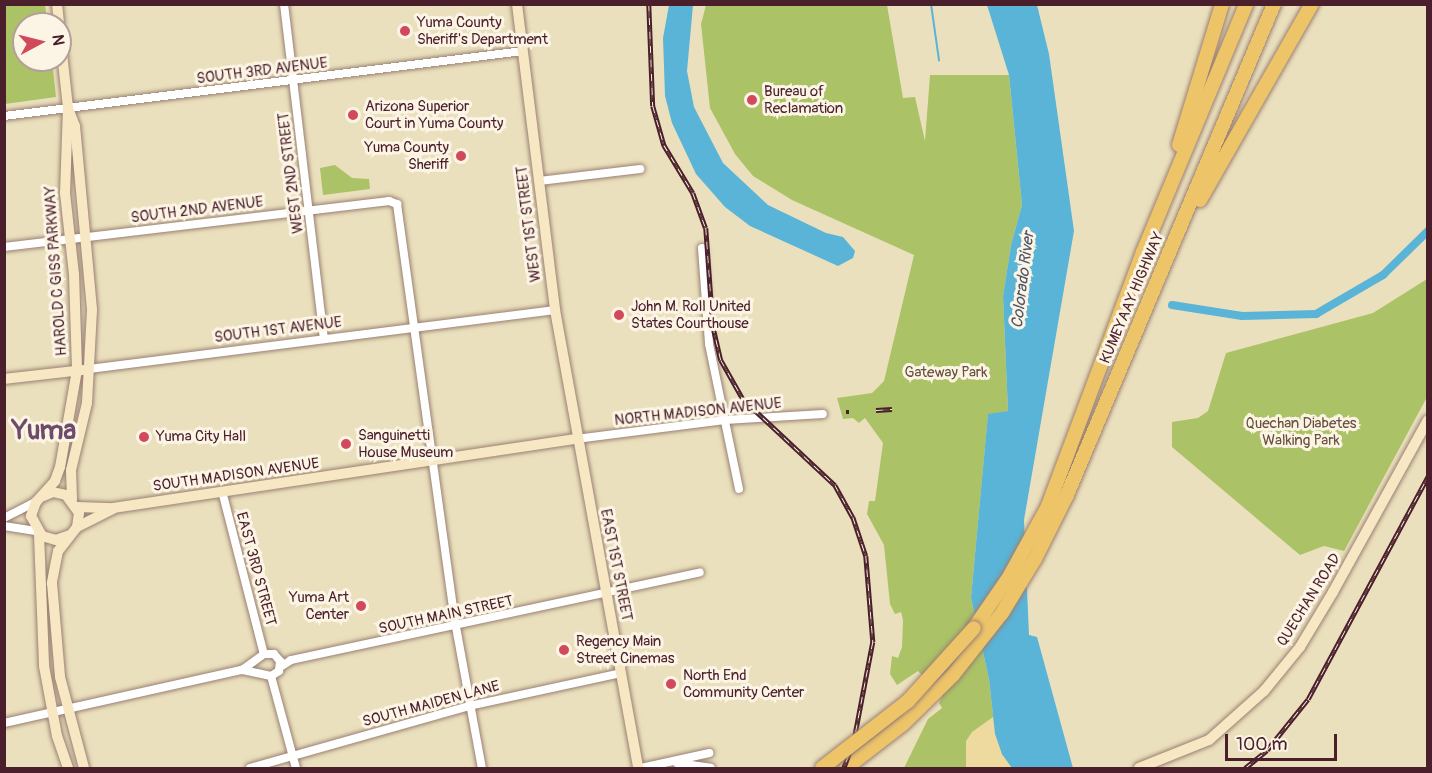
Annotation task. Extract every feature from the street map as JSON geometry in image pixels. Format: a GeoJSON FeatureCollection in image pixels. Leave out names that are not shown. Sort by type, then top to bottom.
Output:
{"type":"FeatureCollection","features":[{"type":"Feature","properties":{"kind":"highway"},"geometry":{"type":"LineString","coordinates":[[1143,252],[1211,48],[1222,4]]}},
{"type":"Feature","properties":{"kind":"highway","name":"KUMEYAAY HIGHWAY"},"geometry":{"type":"LineString","coordinates":[[822,768],[885,722],[931,679],[964,641],[1009,578],[1055,489],[1143,252],[1246,4]]}},
{"type":"Feature","properties":{"kind":"highway","name":"KUMEYAAY HIGHWAY"},"geometry":{"type":"LineString","coordinates":[[846,768],[903,724],[940,689],[1011,600],[1058,513],[1274,4]]}},
{"type":"Feature","properties":{"kind":"highway"},"geometry":{"type":"LineString","coordinates":[[1165,264],[1259,91],[1312,4]]}},
{"type":"Feature","properties":{"kind":"street","name":"WEST 2ND STREET"},"geometry":{"type":"LineString","coordinates":[[284,4],[324,339]]}},
{"type":"Feature","properties":{"kind":"street","name":"WEST 1ST STREET"},"geometry":{"type":"LineString","coordinates":[[517,4],[555,310],[576,439]]}},
{"type":"Feature","properties":{"kind":"street","name":"SOUTH 3RD AVENUE"},"geometry":{"type":"LineString","coordinates":[[4,116],[523,51]]}},
{"type":"Feature","properties":{"kind":"street","name":"HAROLD C GISS PARKWAY"},"geometry":{"type":"LineString","coordinates":[[38,500],[55,481],[60,467],[77,370],[71,239],[65,193],[68,108],[64,72]]}},
{"type":"Feature","properties":{"kind":"street","name":"HAROLD C GISS PARKWAY"},"geometry":{"type":"LineString","coordinates":[[68,108],[75,126],[92,310],[87,403],[71,470],[75,503]]}},
{"type":"Feature","properties":{"kind":"street"},"geometry":{"type":"LineString","coordinates":[[539,181],[640,169]]}},
{"type":"Feature","properties":{"kind":"street","name":"SOUTH 2ND AVENUE"},"geometry":{"type":"LineString","coordinates":[[4,247],[393,202],[401,212],[414,327]]}},
{"type":"Feature","properties":{"kind":"street"},"geometry":{"type":"LineString","coordinates":[[702,248],[709,344],[739,489]]}},
{"type":"Feature","properties":{"kind":"street","name":"SOUTH 1ST AVENUE"},"geometry":{"type":"LineString","coordinates":[[4,379],[555,310]]}},
{"type":"Feature","properties":{"kind":"street"},"geometry":{"type":"LineString","coordinates":[[414,327],[456,627],[482,768]]}},
{"type":"Feature","properties":{"kind":"street","name":"NORTH MADISON AVENUE"},"geometry":{"type":"LineString","coordinates":[[576,439],[725,420],[823,414]]}},
{"type":"Feature","properties":{"kind":"street","name":"QUECHAN ROAD"},"geometry":{"type":"LineString","coordinates":[[1139,768],[1209,740],[1264,691],[1300,647],[1328,602],[1428,420]]}},
{"type":"Feature","properties":{"kind":"street","name":"SOUTH MADISON AVENUE"},"geometry":{"type":"LineString","coordinates":[[75,503],[113,508],[576,439]]}},
{"type":"Feature","properties":{"kind":"street","name":"EAST 1ST STREET"},"geometry":{"type":"LineString","coordinates":[[576,439],[639,768]]}},
{"type":"Feature","properties":{"kind":"street","name":"EAST 3RD STREET"},"geometry":{"type":"LineString","coordinates":[[222,491],[264,654]]}},
{"type":"Feature","properties":{"kind":"street"},"geometry":{"type":"LineString","coordinates":[[4,518],[53,492],[75,503],[74,531],[58,551],[52,572],[57,656],[67,709],[84,768]]}},
{"type":"Feature","properties":{"kind":"street"},"geometry":{"type":"LineString","coordinates":[[38,500],[32,516],[38,532],[40,628],[52,713],[68,768]]}},
{"type":"Feature","properties":{"kind":"street"},"geometry":{"type":"LineString","coordinates":[[4,526],[38,532],[56,540],[113,508]]}},
{"type":"Feature","properties":{"kind":"street","name":"SOUTH MAIN STREET"},"geometry":{"type":"LineString","coordinates":[[280,668],[291,660],[606,595],[700,572]]}},
{"type":"Feature","properties":{"kind":"street"},"geometry":{"type":"LineString","coordinates":[[4,723],[242,670],[257,662],[264,654],[276,656],[280,668],[271,676]]}},
{"type":"Feature","properties":{"kind":"street","name":"SOUTH MAIN STREET"},"geometry":{"type":"LineString","coordinates":[[276,656],[291,660]]}},
{"type":"Feature","properties":{"kind":"street"},"geometry":{"type":"LineString","coordinates":[[257,662],[259,672]]}},
{"type":"Feature","properties":{"kind":"street"},"geometry":{"type":"LineString","coordinates":[[242,670],[271,676]]}},
{"type":"Feature","properties":{"kind":"street","name":"SOUTH MAIDEN LANE"},"geometry":{"type":"LineString","coordinates":[[250,768],[470,706],[621,673]]}},
{"type":"Feature","properties":{"kind":"street"},"geometry":{"type":"LineString","coordinates":[[271,676],[296,768]]}},
{"type":"Feature","properties":{"kind":"street"},"geometry":{"type":"LineString","coordinates":[[639,768],[709,753]]}},
{"type":"Feature","properties":{"kind":"street"},"geometry":{"type":"LineString","coordinates":[[671,762],[711,768]]}},
{"type":"Feature","properties":{"kind":"green space"},"geometry":{"type":"Polygon","coordinates":[[[4,5],[45,5],[46,12],[12,12],[12,72],[53,72],[56,97],[5,104],[4,5]]]}},
{"type":"Feature","properties":{"kind":"green space","name":"Gateway Park"},"geometry":{"type":"Polygon","coordinates":[[[706,5],[887,5],[903,98],[915,97],[925,141],[930,75],[1009,75],[1022,205],[1011,245],[1003,296],[1008,411],[988,415],[971,598],[989,679],[995,734],[1012,768],[904,768],[928,719],[942,708],[939,703],[946,687],[933,672],[922,675],[918,671],[897,685],[890,674],[892,656],[898,658],[902,647],[903,620],[901,612],[895,614],[890,604],[884,545],[867,514],[869,501],[875,501],[883,443],[865,418],[859,423],[853,418],[843,419],[837,398],[872,393],[884,381],[914,255],[792,200],[753,176],[735,154],[710,108],[701,24],[706,5]]]}},
{"type":"Feature","properties":{"kind":"green space"},"geometry":{"type":"Polygon","coordinates":[[[335,165],[352,178],[369,179],[370,189],[323,195],[320,168],[335,165]]]}},
{"type":"Feature","properties":{"kind":"green space","name":"Quechan Diabetes Walking Park"},"geometry":{"type":"Polygon","coordinates":[[[1427,279],[1427,397],[1344,551],[1324,546],[1300,555],[1172,447],[1172,422],[1198,418],[1208,411],[1226,353],[1373,313],[1427,279]]]}},
{"type":"Feature","properties":{"kind":"sand"},"geometry":{"type":"Polygon","coordinates":[[[993,717],[1002,754],[1012,768],[966,768],[966,741],[972,732],[993,717]]]}},
{"type":"Feature","properties":{"kind":"water"},"geometry":{"type":"Polygon","coordinates":[[[669,5],[693,5],[687,71],[694,107],[723,163],[768,205],[826,233],[843,237],[855,251],[853,258],[838,266],[750,226],[725,207],[696,174],[672,123],[665,96],[663,38],[669,5]]]}},
{"type":"Feature","properties":{"kind":"water","name":"Colorado River"},"geometry":{"type":"Polygon","coordinates":[[[987,5],[1037,5],[1049,54],[1074,231],[1024,520],[1029,635],[1037,637],[1073,768],[1012,768],[1002,754],[995,734],[989,679],[971,598],[988,414],[1008,411],[1003,296],[1011,245],[1022,205],[1009,75],[987,5]]]}},
{"type":"Feature","properties":{"kind":"waterway"},"geometry":{"type":"LineString","coordinates":[[931,4],[939,60]]}},
{"type":"Feature","properties":{"kind":"waterway"},"geometry":{"type":"LineString","coordinates":[[1172,305],[1242,316],[1316,314],[1383,275],[1428,231]]}},
{"type":"Feature","properties":{"kind":"railway"},"geometry":{"type":"LineString","coordinates":[[649,4],[653,106],[664,145],[693,193],[706,228],[713,326],[721,360],[743,399],[835,485],[853,517],[866,556],[873,642],[854,742],[844,768]]}},
{"type":"Feature","properties":{"kind":"railway"},"geometry":{"type":"LineString","coordinates":[[876,410],[892,409]]}},
{"type":"Feature","properties":{"kind":"railway"},"geometry":{"type":"LineString","coordinates":[[1245,768],[1267,750],[1308,699],[1428,476]]}},
{"type":"Feature","properties":{"kind":"place","name":"Yuma County Sheriff's Department"},"geometry":{"type":"Point","coordinates":[405,31]}},
{"type":"Feature","properties":{"kind":"place","name":"Bureau of Reclamation"},"geometry":{"type":"Point","coordinates":[752,100]}},
{"type":"Feature","properties":{"kind":"place","name":"Arizona Superior Court in Yuma County"},"geometry":{"type":"Point","coordinates":[353,115]}},
{"type":"Feature","properties":{"kind":"place","name":"Yuma County Sheriff"},"geometry":{"type":"Point","coordinates":[461,156]}},
{"type":"Feature","properties":{"kind":"place","name":"John M. Roll United States Courthouse"},"geometry":{"type":"Point","coordinates":[619,315]}},
{"type":"Feature","properties":{"kind":"place","name":"Yuma City Hall"},"geometry":{"type":"Point","coordinates":[144,437]}},
{"type":"Feature","properties":{"kind":"place","name":"Sanguinetti House Museum"},"geometry":{"type":"Point","coordinates":[346,444]}},
{"type":"Feature","properties":{"kind":"place","name":"Yuma Art Center"},"geometry":{"type":"Point","coordinates":[361,606]}},
{"type":"Feature","properties":{"kind":"place","name":"Regency Main Street Cinemas"},"geometry":{"type":"Point","coordinates":[564,650]}},
{"type":"Feature","properties":{"kind":"place","name":"North End Community Center"},"geometry":{"type":"Point","coordinates":[671,684]}},
{"type":"Feature","properties":{"kind":"district","name":"Yuma"},"geometry":{"type":"Point","coordinates":[44,431]}}]}
